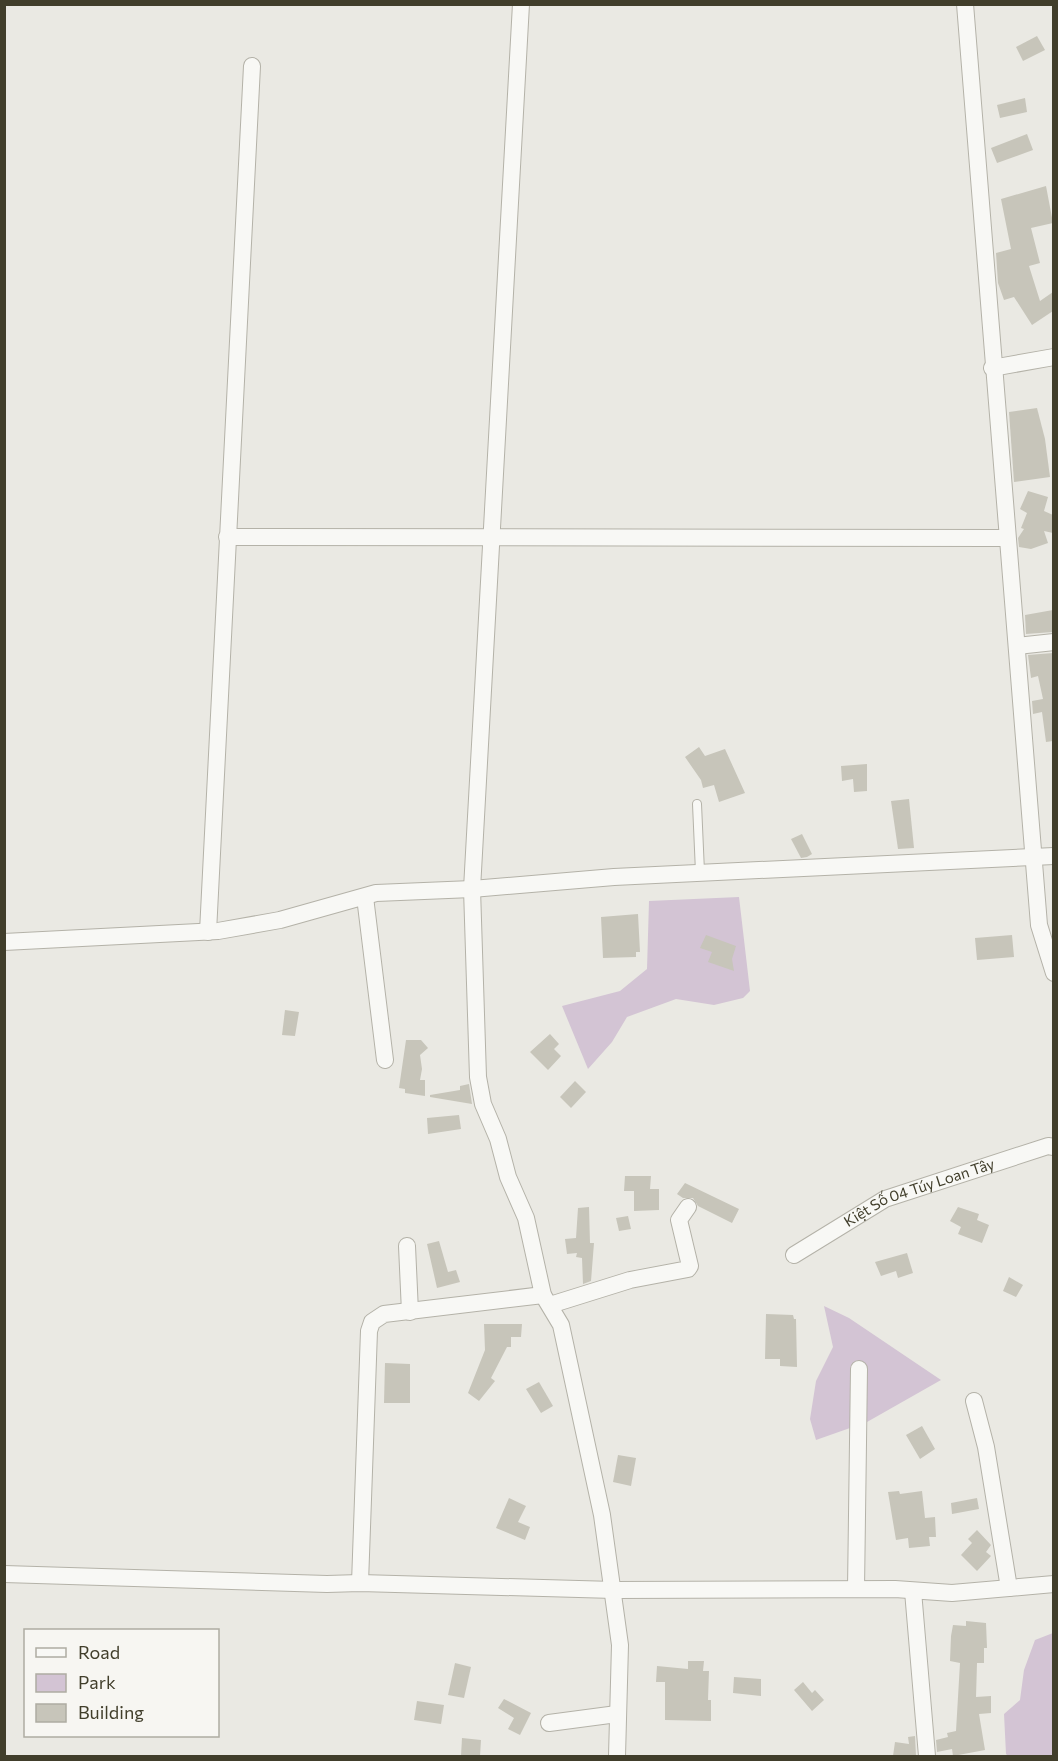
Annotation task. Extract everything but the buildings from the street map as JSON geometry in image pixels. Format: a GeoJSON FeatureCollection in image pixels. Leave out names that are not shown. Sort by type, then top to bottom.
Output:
{"type":"FeatureCollection","features":[{"type":"Feature","properties":{"kind":"street"},"geometry":{"type":"LineString","coordinates":[[521,4],[472,889],[478,1077],[483,1104],[498,1139],[508,1177],[526,1218],[546,1300],[561,1325],[602,1515],[620,1645],[617,1756]]}},
{"type":"Feature","properties":{"kind":"street"},"geometry":{"type":"LineString","coordinates":[[964,4],[1039,925],[1053,973]]}},
{"type":"Feature","properties":{"kind":"street"},"geometry":{"type":"LineString","coordinates":[[208,932],[252,66]]}},
{"type":"Feature","properties":{"kind":"street"},"geometry":{"type":"LineString","coordinates":[[992,368],[1053,357]]}},
{"type":"Feature","properties":{"kind":"street"},"geometry":{"type":"LineString","coordinates":[[227,537],[1006,538]]}},
{"type":"Feature","properties":{"kind":"street"},"geometry":{"type":"LineString","coordinates":[[1017,646],[1053,642]]}},
{"type":"Feature","properties":{"kind":"street"},"geometry":{"type":"LineString","coordinates":[[4,942],[208,932],[280,921],[376,893],[472,889],[700,872],[1053,856]]}},
{"type":"Feature","properties":{"kind":"street"},"geometry":{"type":"LineString","coordinates":[[365,897],[385,1060]]}},
{"type":"Feature","properties":{"kind":"street","name":"Kiệt Số 04 Túy Loan Tây"},"geometry":{"type":"LineString","coordinates":[[794,1255],[885,1199],[1048,1146],[1053,1147]]}},
{"type":"Feature","properties":{"kind":"street"},"geometry":{"type":"LineString","coordinates":[[360,1582],[369,1331],[377,1318],[410,1312],[546,1300],[688,1269],[690,1266],[679,1220],[688,1207]]}},
{"type":"Feature","properties":{"kind":"street"},"geometry":{"type":"LineString","coordinates":[[407,1246],[410,1312]]}},
{"type":"Feature","properties":{"kind":"street"},"geometry":{"type":"LineString","coordinates":[[856,1589],[859,1369]]}},
{"type":"Feature","properties":{"kind":"street"},"geometry":{"type":"LineString","coordinates":[[974,1401],[986,1447],[1009,1588]]}},
{"type":"Feature","properties":{"kind":"street"},"geometry":{"type":"LineString","coordinates":[[4,1574],[614,1590],[856,1589],[952,1593],[1053,1584]]}},
{"type":"Feature","properties":{"kind":"street"},"geometry":{"type":"LineString","coordinates":[[913,1592],[927,1756]]}},
{"type":"Feature","properties":{"kind":"street"},"geometry":{"type":"LineString","coordinates":[[549,1723],[617,1714]]}},
{"type":"Feature","properties":{"kind":"lane"},"geometry":{"type":"LineString","coordinates":[[697,804],[700,872]]}},
{"type":"Feature","properties":{"kind":"green space"},"geometry":{"type":"Polygon","coordinates":[[[739,897],[750,991],[743,998],[714,1005],[676,999],[627,1017],[612,1042],[588,1069],[562,1006],[620,991],[647,969],[649,901],[739,897]]]}},
{"type":"Feature","properties":{"kind":"green space"},"geometry":{"type":"Polygon","coordinates":[[[824,1306],[849,1318],[941,1380],[867,1422],[816,1440],[810,1419],[816,1381],[833,1347],[824,1306]]]}},
{"type":"Feature","properties":{"kind":"green space"},"geometry":{"type":"Polygon","coordinates":[[[1053,1633],[1053,1756],[1008,1756],[1006,1754],[1004,1714],[1020,1700],[1024,1670],[1035,1640],[1053,1633]]]}}]}
